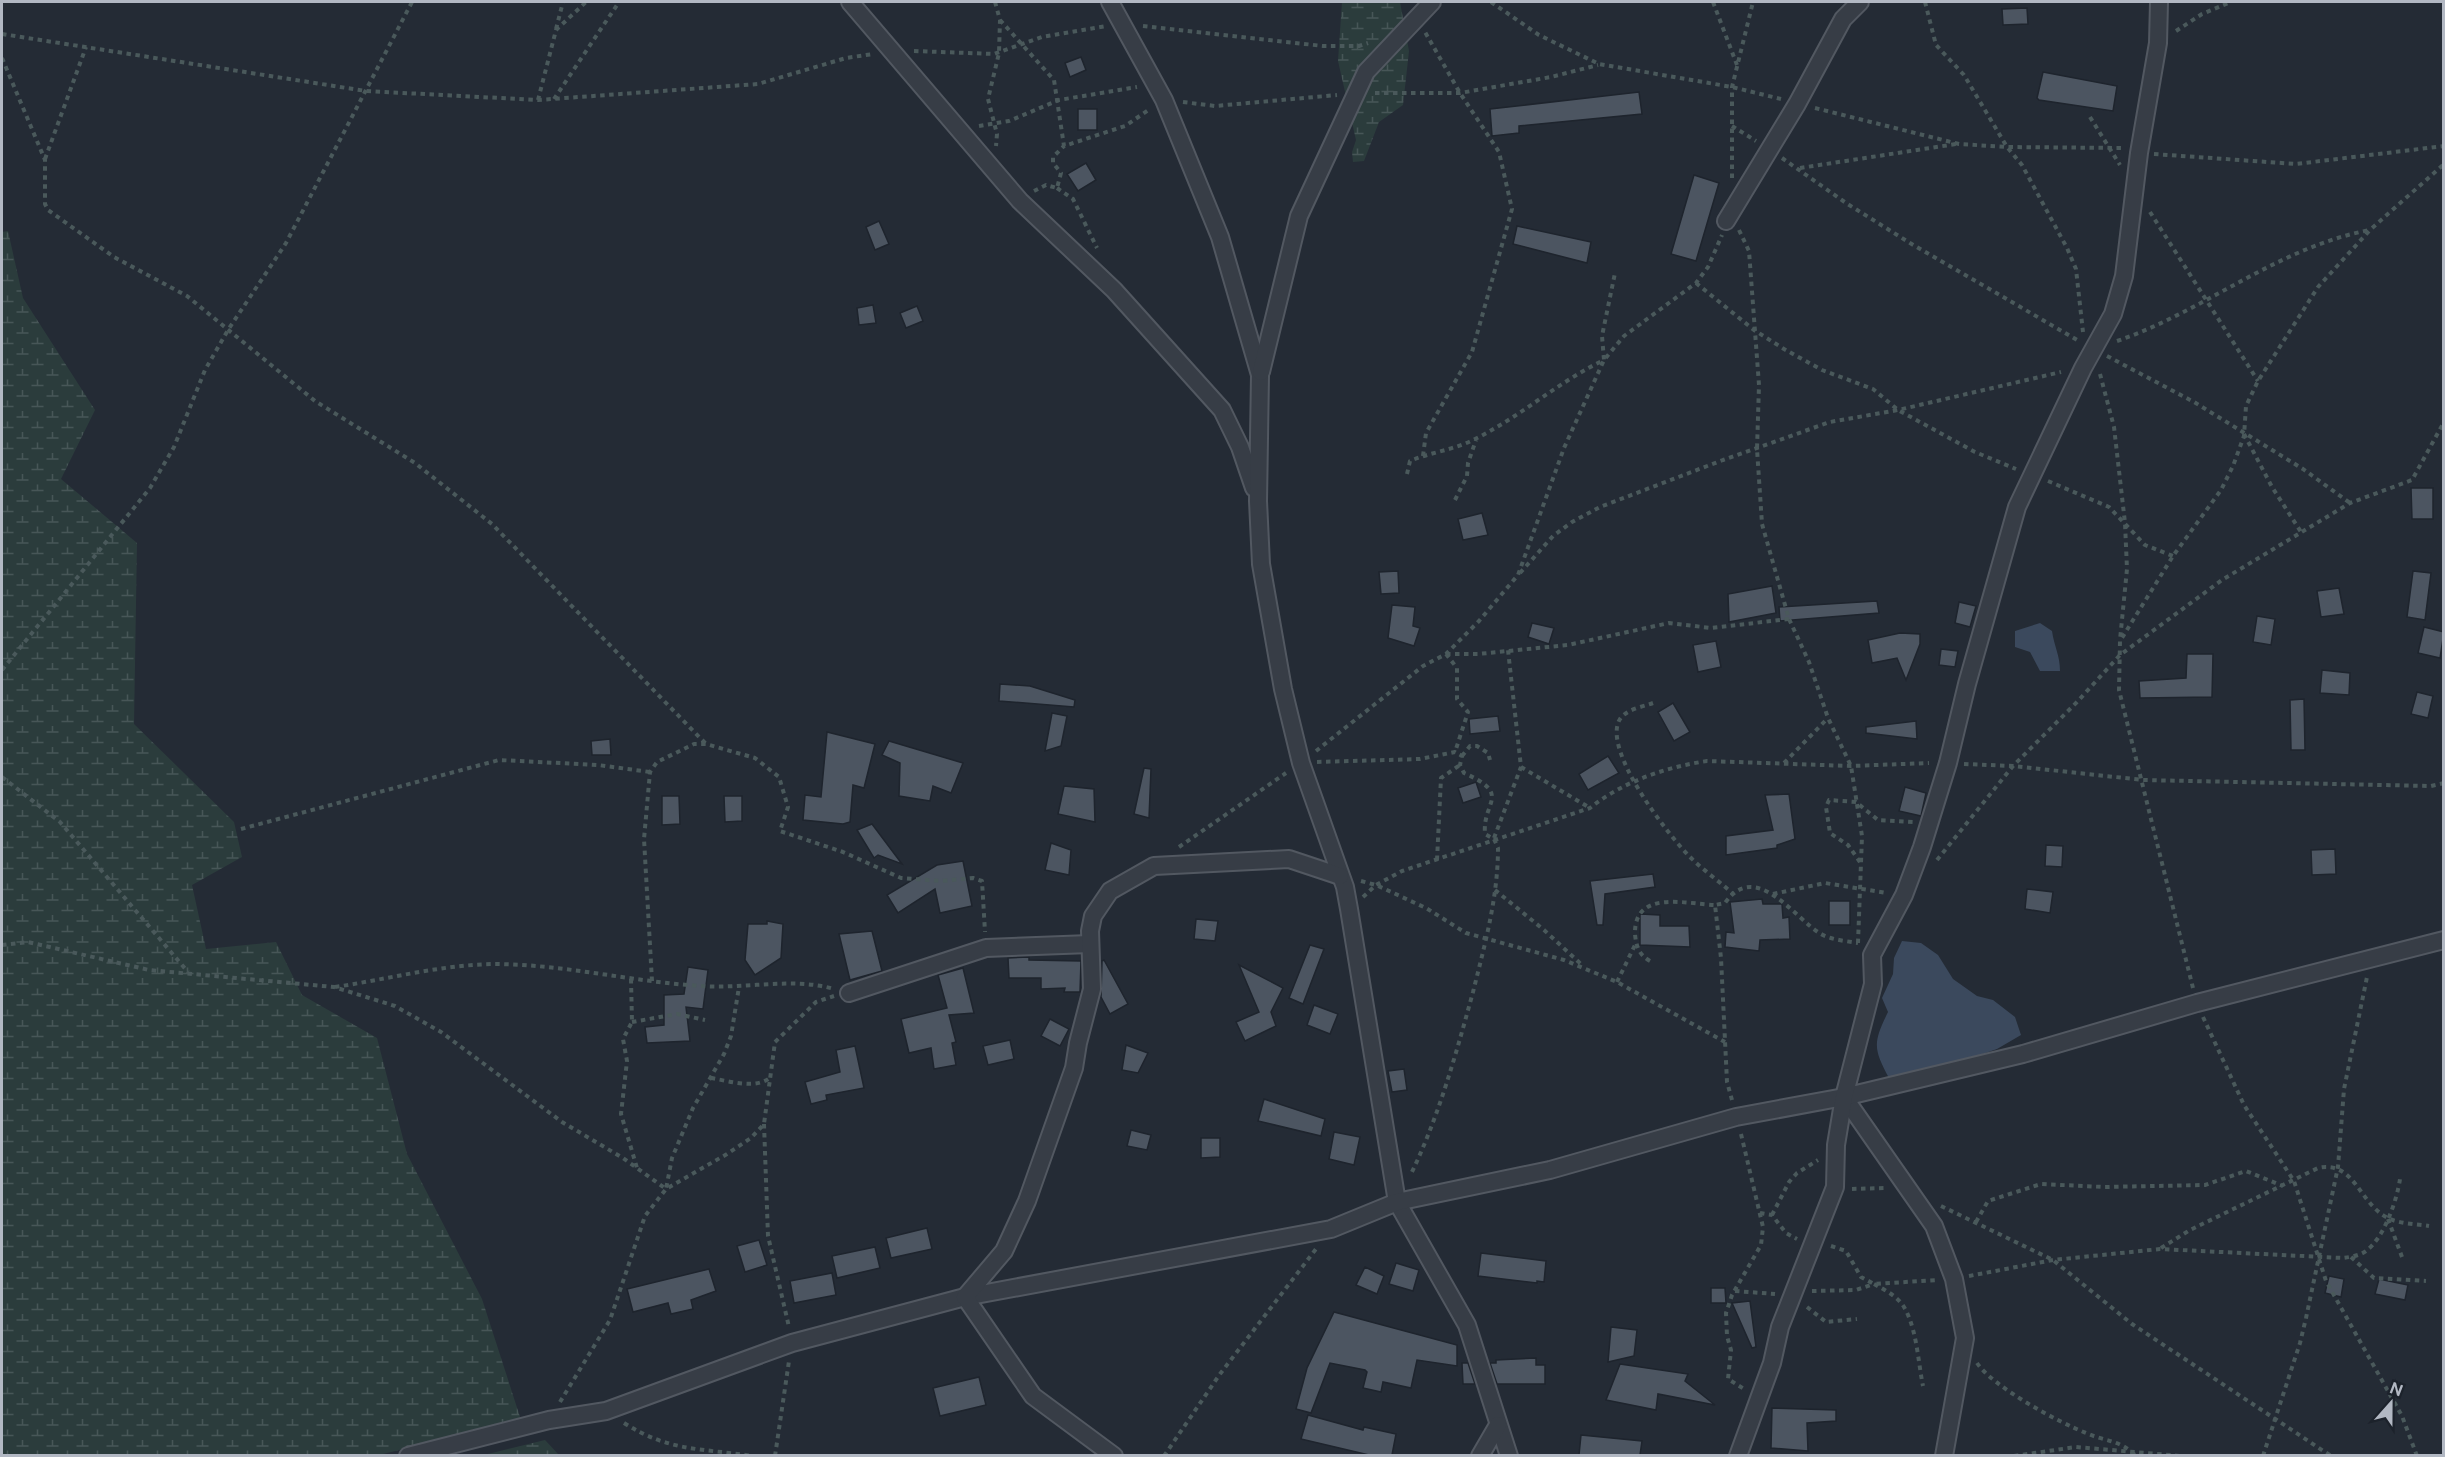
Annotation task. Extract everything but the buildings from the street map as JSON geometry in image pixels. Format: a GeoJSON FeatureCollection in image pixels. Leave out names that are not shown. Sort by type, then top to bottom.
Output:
{"type":"FeatureCollection","features":[{"type":"Feature","properties":{"kind":"street"},"geometry":{"type":"LineString","coordinates":[[850,2],[1020,201],[1114,290],[1222,411],[1240,447],[1258,501]]}},
{"type":"Feature","properties":{"kind":"street"},"geometry":{"type":"LineString","coordinates":[[1110,2],[1164,100],[1220,237],[1260,375]]}},
{"type":"Feature","properties":{"kind":"street"},"geometry":{"type":"LineString","coordinates":[[1432,2],[1416,16],[1366,72],[1299,216],[1260,375],[1258,501],[1261,564],[1283,689],[1301,764],[1340,876],[1349,909],[1398,1202],[1467,1325],[1509,1455]]}},
{"type":"Feature","properties":{"kind":"street"},"geometry":{"type":"LineString","coordinates":[[1726,221],[1797,104],[1843,19],[1860,2]]}},
{"type":"Feature","properties":{"kind":"street"},"geometry":{"type":"LineString","coordinates":[[1738,1455],[1772,1362],[1780,1327],[1835,1187],[1836,1145],[1844,1097],[1873,984],[1872,955],[1904,895],[1928,828],[1948,763],[1966,684],[2017,507],[2031,474],[2113,314],[2124,276],[2139,150],[2158,43],[2159,2]]}},
{"type":"Feature","properties":{"kind":"street"},"geometry":{"type":"LineString","coordinates":[[965,1297],[1004,1251],[1027,1201],[1074,1068],[1077,1043],[1092,989],[1090,944],[1093,916],[1098,905],[1110,891],[1154,866],[1289,859],[1340,876]]}},
{"type":"Feature","properties":{"kind":"street"},"geometry":{"type":"LineString","coordinates":[[408,1455],[549,1420],[606,1411],[792,1343],[965,1297],[1331,1229],[1398,1202],[1550,1170],[1736,1117],[1844,1097],[2023,1054],[2197,1003],[2444,940]]}},
{"type":"Feature","properties":{"kind":"street"},"geometry":{"type":"LineString","coordinates":[[849,993],[986,948],[1090,944]]}},
{"type":"Feature","properties":{"kind":"street"},"geometry":{"type":"LineString","coordinates":[[1844,1097],[1934,1226],[1954,1279],[1965,1338],[1944,1455]]}},
{"type":"Feature","properties":{"kind":"street"},"geometry":{"type":"LineString","coordinates":[[965,1297],[1033,1396],[1114,1455]]}},
{"type":"Feature","properties":{"kind":"street"},"geometry":{"type":"LineString","coordinates":[[1480,1455],[1498,1425]]}},
{"type":"Feature","properties":{"kind":"path"},"geometry":{"type":"LineString","coordinates":[[2,670],[150,488],[174,447],[205,370],[228,330],[286,243],[412,2]]}},
{"type":"Feature","properties":{"kind":"path"},"geometry":{"type":"LineString","coordinates":[[538,100],[563,2]]}},
{"type":"Feature","properties":{"kind":"path"},"geometry":{"type":"LineString","coordinates":[[556,30],[586,2]]}},
{"type":"Feature","properties":{"kind":"path"},"geometry":{"type":"LineString","coordinates":[[554,99],[620,2]]}},
{"type":"Feature","properties":{"kind":"path"},"geometry":{"type":"LineString","coordinates":[[994,170],[997,134],[988,99],[999,53],[1000,20],[995,2]]}},
{"type":"Feature","properties":{"kind":"path"},"geometry":{"type":"LineString","coordinates":[[1491,2],[1539,35],[1599,64],[1732,87],[1959,144],[2110,148],[2296,164],[2444,146]]}},
{"type":"Feature","properties":{"kind":"path"},"geometry":{"type":"LineString","coordinates":[[1713,2],[1737,66]]}},
{"type":"Feature","properties":{"kind":"path"},"geometry":{"type":"LineString","coordinates":[[1732,180],[1732,87],[1753,2]]}},
{"type":"Feature","properties":{"kind":"path"},"geometry":{"type":"LineString","coordinates":[[1925,2],[1936,45],[1964,75],[2007,147],[2022,165],[2076,269],[2082,330],[2094,349],[2114,427],[2125,524],[2127,569],[2120,641],[2119,690],[2197,1003],[2244,1105],[2294,1181],[2326,1281],[2402,1416],[2418,1455]]}},
{"type":"Feature","properties":{"kind":"path"},"geometry":{"type":"LineString","coordinates":[[2158,43],[2202,14],[2231,2]]}},
{"type":"Feature","properties":{"kind":"path"},"geometry":{"type":"LineString","coordinates":[[1416,16],[1460,93],[1499,152],[1512,209],[1473,352],[1426,433],[1423,456]]}},
{"type":"Feature","properties":{"kind":"path"},"geometry":{"type":"LineString","coordinates":[[1000,20],[1054,80],[1059,100],[1064,146]]}},
{"type":"Feature","properties":{"kind":"path"},"geometry":{"type":"LineString","coordinates":[[2,34],[366,92],[538,100],[758,84],[846,58],[892,51],[999,53],[1042,36],[1124,24],[1323,46],[1359,46],[1370,42]]}},
{"type":"Feature","properties":{"kind":"path"},"geometry":{"type":"LineString","coordinates":[[86,47],[45,160],[45,204],[48,210],[114,257],[187,296],[315,401],[415,463],[492,524],[706,744]]}},
{"type":"Feature","properties":{"kind":"path"},"geometry":{"type":"LineString","coordinates":[[2,58],[45,160]]}},
{"type":"Feature","properties":{"kind":"path"},"geometry":{"type":"LineString","coordinates":[[959,128],[1009,121],[1059,100],[1137,87],[1164,100],[1215,106],[1356,94],[1420,91],[1460,93],[1551,76],[1599,64]]}},
{"type":"Feature","properties":{"kind":"path"},"geometry":{"type":"LineString","coordinates":[[1057,188],[1060,173],[1053,163],[1053,157],[1064,146],[1125,126],[1164,100]]}},
{"type":"Feature","properties":{"kind":"path"},"geometry":{"type":"LineString","coordinates":[[2090,117],[2258,381]]}},
{"type":"Feature","properties":{"kind":"path"},"geometry":{"type":"LineString","coordinates":[[1732,126],[1800,168],[1846,203],[1910,243],[2094,349],[2194,402],[2303,469],[2350,503]]}},
{"type":"Feature","properties":{"kind":"path"},"geometry":{"type":"LineString","coordinates":[[1800,168],[1959,144]]}},
{"type":"Feature","properties":{"kind":"path"},"geometry":{"type":"LineString","coordinates":[[2120,641],[2174,556],[2221,490],[2233,466],[2244,433],[2246,406],[2258,381],[2318,287],[2370,230],[2444,164]]}},
{"type":"Feature","properties":{"kind":"path"},"geometry":{"type":"LineString","coordinates":[[1020,201],[1039,187],[1046,185],[1057,188],[1073,199],[1098,250]]}},
{"type":"Feature","properties":{"kind":"path"},"geometry":{"type":"LineString","coordinates":[[1518,575],[1564,448],[1604,360],[1624,336],[1696,283],[1708,267],[1726,221],[1740,231],[1749,252],[1759,385],[1757,449],[1762,524],[1789,619],[1809,662],[1828,718],[1851,766],[1862,836],[1858,943],[1872,955]]}},
{"type":"Feature","properties":{"kind":"path"},"geometry":{"type":"LineString","coordinates":[[2094,349],[2130,337],[2315,244],[2370,230]]}},
{"type":"Feature","properties":{"kind":"path"},"geometry":{"type":"LineString","coordinates":[[1604,360],[1602,336],[1615,273]]}},
{"type":"Feature","properties":{"kind":"path"},"geometry":{"type":"LineString","coordinates":[[1696,283],[1754,330],[1822,370],[1873,389],[1898,410],[1976,452],[2109,507],[2145,545],[2174,556]]}},
{"type":"Feature","properties":{"kind":"path"},"geometry":{"type":"LineString","coordinates":[[1407,474],[1410,461],[1443,452],[1476,439],[1572,375],[1604,360]]}},
{"type":"Feature","properties":{"kind":"path"},"geometry":{"type":"LineString","coordinates":[[1154,866],[1201,829],[1301,764],[1423,666],[1446,654],[1479,621],[1553,536],[1600,507],[1830,422],[1898,410],[2028,381],[2062,371],[2070,366]]}},
{"type":"Feature","properties":{"kind":"path"},"geometry":{"type":"LineString","coordinates":[[1936,862],[2013,766],[2120,655],[2222,580],[2301,532],[2350,503],[2412,480],[2444,422]]}},
{"type":"Feature","properties":{"kind":"path"},"geometry":{"type":"LineString","coordinates":[[2244,433],[2272,487],[2301,532]]}},
{"type":"Feature","properties":{"kind":"path"},"geometry":{"type":"LineString","coordinates":[[1455,500],[1467,476],[1468,463],[1476,439]]}},
{"type":"Feature","properties":{"kind":"path"},"geometry":{"type":"LineString","coordinates":[[1446,654],[1568,645],[1669,623],[1729,627],[1789,619]]}},
{"type":"Feature","properties":{"kind":"path"},"geometry":{"type":"LineString","coordinates":[[1494,839],[1521,767],[1508,650]]}},
{"type":"Feature","properties":{"kind":"path"},"geometry":{"type":"LineString","coordinates":[[1446,654],[1457,668],[1457,699],[1468,712],[1455,752]]}},
{"type":"Feature","properties":{"kind":"path"},"geometry":{"type":"LineString","coordinates":[[1653,703],[1626,713],[1616,731],[1621,757],[1635,782],[1690,857],[1732,893]]}},
{"type":"Feature","properties":{"kind":"path"},"geometry":{"type":"LineString","coordinates":[[1783,764],[1828,718]]}},
{"type":"Feature","properties":{"kind":"path"},"geometry":{"type":"LineString","coordinates":[[652,981],[644,839],[650,772],[657,762],[694,744],[706,744],[755,758],[779,777],[788,807],[780,831],[843,852],[901,878],[941,881],[973,878],[982,881],[986,948]]}},
{"type":"Feature","properties":{"kind":"path"},"geometry":{"type":"LineString","coordinates":[[1398,1202],[1425,1144],[1452,1071],[1494,909],[1498,848],[1494,839],[1485,834],[1484,827],[1492,805],[1491,792],[1475,779],[1464,774],[1460,765],[1462,756],[1470,746],[1477,746],[1488,753],[1490,760]]}},
{"type":"Feature","properties":{"kind":"path"},"geometry":{"type":"LineString","coordinates":[[1301,764],[1420,759],[1455,752],[1462,756]]}},
{"type":"Feature","properties":{"kind":"path"},"geometry":{"type":"LineString","coordinates":[[241,829],[499,760],[598,765],[650,772]]}},
{"type":"Feature","properties":{"kind":"path"},"geometry":{"type":"LineString","coordinates":[[1349,909],[1376,885],[1402,871],[1590,808],[1605,795],[1635,782],[1684,765],[1707,761],[1851,766],[1948,763],[2013,766],[2143,780],[2431,786],[2444,783]]}},
{"type":"Feature","properties":{"kind":"path"},"geometry":{"type":"LineString","coordinates":[[1437,860],[1441,778],[1460,765]]}},
{"type":"Feature","properties":{"kind":"path"},"geometry":{"type":"LineString","coordinates":[[1521,767],[1590,808]]}},
{"type":"Feature","properties":{"kind":"path"},"geometry":{"type":"LineString","coordinates":[[2,777],[60,822],[188,973]]}},
{"type":"Feature","properties":{"kind":"path"},"geometry":{"type":"LineString","coordinates":[[1860,862],[1848,845],[1830,832],[1827,807],[1829,800],[1856,802],[1878,820],[1911,821],[1951,841]]}},
{"type":"Feature","properties":{"kind":"path"},"geometry":{"type":"LineString","coordinates":[[1340,876],[1376,885],[1426,908],[1466,933],[1487,937],[1617,981],[1725,1042]]}},
{"type":"Feature","properties":{"kind":"path"},"geometry":{"type":"LineString","coordinates":[[1773,895],[1825,884],[1904,895]]}},
{"type":"Feature","properties":{"kind":"path"},"geometry":{"type":"LineString","coordinates":[[1494,890],[1544,930],[1586,969]]}},
{"type":"Feature","properties":{"kind":"path"},"geometry":{"type":"LineString","coordinates":[[1650,961],[1643,957],[1636,945],[1635,924],[1638,915],[1648,905],[1658,901],[1715,905]]}},
{"type":"Feature","properties":{"kind":"path"},"geometry":{"type":"LineString","coordinates":[[2,945],[28,942],[149,970],[334,987],[394,1006],[441,1032],[562,1122],[637,1168],[666,1189]]}},
{"type":"Feature","properties":{"kind":"path"},"geometry":{"type":"LineString","coordinates":[[1617,981],[1636,945]]}},
{"type":"Feature","properties":{"kind":"path"},"geometry":{"type":"LineString","coordinates":[[2263,1455],[2300,1343],[2338,1167],[2344,1089],[2371,960]]}},
{"type":"Feature","properties":{"kind":"path"},"geometry":{"type":"LineString","coordinates":[[334,987],[469,966],[497,964],[543,966],[631,979],[739,987],[815,983],[849,993]]}},
{"type":"Feature","properties":{"kind":"path"},"geometry":{"type":"LineString","coordinates":[[631,979],[632,1022],[623,1039],[627,1061],[621,1114],[637,1168]]}},
{"type":"Feature","properties":{"kind":"path"},"geometry":{"type":"LineString","coordinates":[[549,1420],[610,1320],[642,1224],[666,1189],[672,1158],[693,1108],[711,1078],[731,1036],[739,987]]}},
{"type":"Feature","properties":{"kind":"path"},"geometry":{"type":"LineString","coordinates":[[775,1455],[792,1343],[768,1236],[764,1124],[775,1042],[792,1022],[816,1002],[849,993]]}},
{"type":"Feature","properties":{"kind":"path"},"geometry":{"type":"LineString","coordinates":[[632,1022],[677,1014],[705,1020]]}},
{"type":"Feature","properties":{"kind":"path"},"geometry":{"type":"LineString","coordinates":[[711,1078],[744,1084],[765,1082],[772,1076]]}},
{"type":"Feature","properties":{"kind":"path"},"geometry":{"type":"LineString","coordinates":[[666,1189],[727,1154],[751,1138],[764,1124]]}},
{"type":"Feature","properties":{"kind":"path"},"geometry":{"type":"LineString","coordinates":[[1772,1215],[1797,1173],[1806,1170],[1836,1145]]}},
{"type":"Feature","properties":{"kind":"path"},"geometry":{"type":"LineString","coordinates":[[2160,1249],[2190,1230],[2318,1168],[2331,1165],[2345,1171],[2358,1191],[2388,1218],[2402,1257]]}},
{"type":"Feature","properties":{"kind":"path"},"geometry":{"type":"LineString","coordinates":[[1976,1222],[1988,1202],[2041,1184],[2104,1187],[2196,1186],[2246,1171],[2283,1186]]}},
{"type":"Feature","properties":{"kind":"path"},"geometry":{"type":"LineString","coordinates":[[1734,1291],[1792,1295],[1812,1291],[1856,1290],[1874,1284],[1954,1279],[2053,1260],[2160,1249],[2351,1257],[2367,1251],[2396,1206],[2400,1179]]}},
{"type":"Feature","properties":{"kind":"path"},"geometry":{"type":"LineString","coordinates":[[1835,1187],[1883,1188],[1911,1192],[2053,1260],[2132,1324],[2331,1455]]}},
{"type":"Feature","properties":{"kind":"path"},"geometry":{"type":"LineString","coordinates":[[1760,1213],[1772,1215],[1792,1237],[1846,1251],[1861,1277],[1893,1295],[1904,1307],[1911,1324],[1923,1386]]}},
{"type":"Feature","properties":{"kind":"path"},"geometry":{"type":"LineString","coordinates":[[2388,1218],[2429,1226]]}},
{"type":"Feature","properties":{"kind":"path"},"geometry":{"type":"LineString","coordinates":[[1164,1455],[1220,1374],[1331,1229]]}},
{"type":"Feature","properties":{"kind":"path"},"geometry":{"type":"LineString","coordinates":[[2351,1257],[2374,1278],[2426,1281]]}},
{"type":"Feature","properties":{"kind":"path"},"geometry":{"type":"LineString","coordinates":[[1792,1295],[1826,1323],[1857,1318]]}},
{"type":"Feature","properties":{"kind":"path"},"geometry":{"type":"LineString","coordinates":[[1965,1338],[1979,1365],[1990,1378],[2084,1433],[2118,1442],[2136,1455]]}},
{"type":"Feature","properties":{"kind":"path"},"geometry":{"type":"LineString","coordinates":[[606,1411],[648,1438],[679,1447],[752,1455]]}},
{"type":"Feature","properties":{"kind":"path"},"geometry":{"type":"LineString","coordinates":[[2014,1455],[2076,1447],[2181,1455]]}},
{"type":"Feature","properties":{"kind":"green space"},"geometry":{"type":"Polygon","coordinates":[[[1342,2],[1400,2],[1409,51],[1403,105],[1379,122],[1364,161],[1353,162],[1352,152],[1356,140],[1338,61],[1342,2]]]}},
{"type":"Feature","properties":{"kind":"green space"},"geometry":{"type":"Polygon","coordinates":[[[8,231],[23,298],[95,410],[61,479],[137,543],[134,724],[234,822],[242,857],[192,885],[206,949],[276,942],[302,995],[377,1038],[407,1154],[482,1299],[521,1420],[379,1455],[2,1456],[2,232],[8,231]]]}},
{"type":"Feature","properties":{"kind":"green space"},"geometry":{"type":"Polygon","coordinates":[[[545,1440],[559,1455],[484,1455],[545,1440]]]}},
{"type":"Feature","properties":{"kind":"water"},"geometry":{"type":"Polygon","coordinates":[[[2040,623],[2052,631],[2060,671],[2040,671],[2030,652],[2015,647],[2015,631],[2040,623]]]}},
{"type":"Feature","properties":{"kind":"water"},"geometry":{"type":"Polygon","coordinates":[[[1902,941],[1921,943],[1938,955],[1953,979],[1977,996],[1993,1000],[2015,1017],[2021,1035],[1997,1049],[1948,1066],[1908,1072],[1889,1078],[1880,1059],[1877,1045],[1888,1012],[1882,998],[1893,974],[1894,958],[1902,941]]]}}]}
